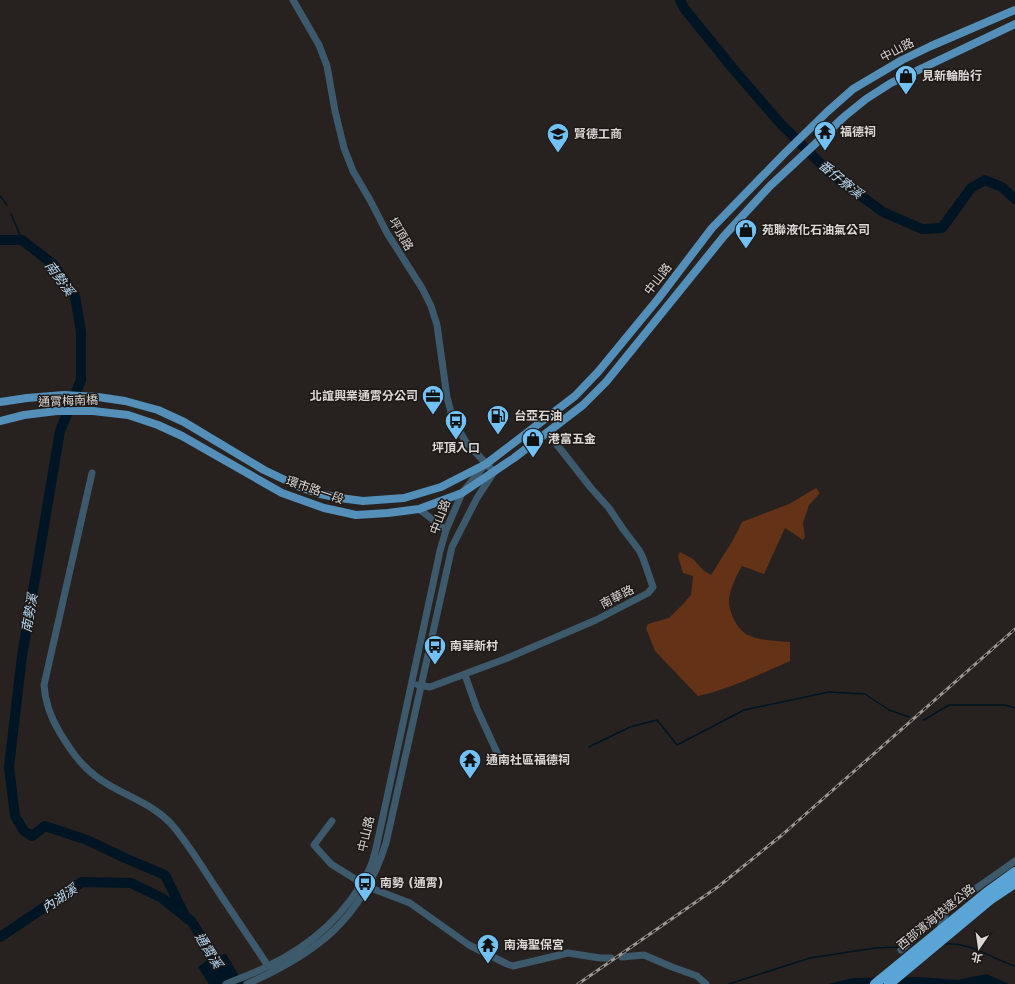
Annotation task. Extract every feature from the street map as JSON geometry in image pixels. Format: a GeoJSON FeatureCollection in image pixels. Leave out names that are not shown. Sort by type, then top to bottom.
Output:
{"type":"FeatureCollection","features":[{"type":"Feature","properties":{"kind":"highway","name":"西部濱海快速公路"},"geometry":{"type":"LineString","coordinates":[[875,984],[986,893],[1015,872]]}},
{"type":"Feature","properties":{"kind":"highway","name":"西部濱海快速公路"},"geometry":{"type":"LineString","coordinates":[[889,984],[991,899],[1015,883]]}},
{"type":"Feature","properties":{"kind":"main road","name":"中山路"},"geometry":{"type":"LineString","coordinates":[[486,464],[575,396],[598,372],[658,299],[712,228],[804,134],[853,89],[874,76],[931,46],[1015,10]]}},
{"type":"Feature","properties":{"kind":"main road","name":"中山路"},"geometry":{"type":"LineString","coordinates":[[494,472],[583,405],[606,382],[724,236],[770,186],[814,143],[858,105],[891,82],[1015,24]]}},
{"type":"Feature","properties":{"kind":"main road","name":"通霄梅南橋"},"geometry":{"type":"LineString","coordinates":[[0,402],[64,395],[112,399]]}},
{"type":"Feature","properties":{"kind":"main road","name":"環市路一段"},"geometry":{"type":"LineString","coordinates":[[112,399],[126,400],[158,410],[184,422],[264,470],[320,494],[340,498],[363,501],[404,498],[441,487],[486,464]]}},
{"type":"Feature","properties":{"kind":"main road","name":"通霄梅南橋"},"geometry":{"type":"LineString","coordinates":[[0,421],[57,411],[112,413]]}},
{"type":"Feature","properties":{"kind":"main road","name":"環市路一段"},"geometry":{"type":"LineString","coordinates":[[112,413],[128,415],[158,425],[182,436],[282,493],[324,508],[356,515],[419,509],[462,493],[494,472]]}},
{"type":"Feature","properties":{"kind":"street","name":"坪頂路"},"geometry":{"type":"LineString","coordinates":[[293,0],[319,45],[327,66],[335,111],[343,141],[354,171],[387,233],[422,288],[431,306],[437,325],[447,397],[453,420],[466,442],[494,472]]}},
{"type":"Feature","properties":{"kind":"street","name":"南華路"},"geometry":{"type":"LineString","coordinates":[[422,687],[430,687],[465,675],[596,620],[648,593],[654,587],[639,550],[609,508],[591,488],[547,432]]}},
{"type":"Feature","properties":{"kind":"street","name":"中山路"},"geometry":{"type":"LineString","coordinates":[[270,970],[326,927],[347,905],[362,883],[369,869],[377,844],[434,579],[446,530],[462,493],[486,464]]}},
{"type":"Feature","properties":{"kind":"street","name":"中山路"},"geometry":{"type":"LineString","coordinates":[[270,970],[308,952],[331,933],[351,913],[368,887],[380,862],[386,843],[422,687],[452,547],[477,498],[494,472]]}},
{"type":"Feature","properties":{"kind":"street"},"geometry":{"type":"LineString","coordinates":[[92,473],[44,685],[46,704],[54,723],[79,762],[109,786],[152,808],[172,825],[200,862],[270,970]]}},
{"type":"Feature","properties":{"kind":"street"},"geometry":{"type":"LineString","coordinates":[[419,509],[446,530]]}},
{"type":"Feature","properties":{"kind":"street"},"geometry":{"type":"LineString","coordinates":[[465,675],[477,709],[500,759]]}},
{"type":"Feature","properties":{"kind":"street"},"geometry":{"type":"LineString","coordinates":[[412,683],[422,687]]}},
{"type":"Feature","properties":{"kind":"street"},"geometry":{"type":"LineString","coordinates":[[332,821],[314,845],[331,864],[368,887],[410,903],[469,945],[507,964],[514,966],[568,953],[600,958],[611,958]]}},
{"type":"Feature","properties":{"kind":"street"},"geometry":{"type":"LineString","coordinates":[[900,950],[933,920],[1015,861]]}},
{"type":"Feature","properties":{"kind":"street"},"geometry":{"type":"LineString","coordinates":[[935,950],[936,936],[948,910]]}},
{"type":"Feature","properties":{"kind":"street"},"geometry":{"type":"LineString","coordinates":[[622,957],[644,955],[697,976],[706,984]]}},
{"type":"Feature","properties":{"kind":"street"},"geometry":{"type":"LineString","coordinates":[[226,984],[270,970]]}},
{"type":"Feature","properties":{"kind":"street"},"geometry":{"type":"LineString","coordinates":[[247,984],[270,970]]}},
{"type":"Feature","properties":{"kind":"shaded area"},"geometry":{"type":"Polygon","coordinates":[[[816,488],[820,493],[809,505],[803,523],[805,537],[803,540],[785,528],[764,574],[742,566],[729,597],[729,605],[732,615],[740,629],[748,635],[758,638],[790,642],[790,661],[733,685],[698,696],[655,651],[646,628],[648,624],[669,618],[691,595],[693,576],[683,573],[678,556],[680,552],[693,559],[704,571],[711,575],[733,540],[742,522],[789,504],[816,488]]]}},
{"type":"Feature","properties":{"kind":"water"},"geometry":{"type":"Polygon","coordinates":[[[226,954],[244,984],[209,984],[198,967],[213,956],[226,954]]]}},
{"type":"Feature","properties":{"kind":"water"},"geometry":{"type":"Polygon","coordinates":[[[986,974],[1009,984],[828,984],[853,978],[919,977],[958,980],[986,974]]]}},
{"type":"Feature","properties":{"kind":"waterway","name":"番仔寮溪"},"geometry":{"type":"LineString","coordinates":[[680,0],[684,8],[735,71],[780,123],[831,174],[883,212],[922,229],[942,228],[971,188],[985,180],[1002,187],[1015,199]]}},
{"type":"Feature","properties":{"kind":"waterway"},"geometry":{"type":"LineString","coordinates":[[0,196],[7,205]]}},
{"type":"Feature","properties":{"kind":"waterway"},"geometry":{"type":"LineString","coordinates":[[11,214],[22,240]]}},
{"type":"Feature","properties":{"kind":"waterway","name":"南勢溪"},"geometry":{"type":"LineString","coordinates":[[0,240],[22,240],[53,264],[75,296],[81,332],[81,380],[60,431],[22,656],[9,767],[15,816],[24,831],[32,836],[45,826],[87,840],[165,875],[186,918]]}},
{"type":"Feature","properties":{"kind":"waterway"},"geometry":{"type":"LineString","coordinates":[[589,747],[630,727],[657,720],[677,745],[744,710],[829,692],[865,694],[889,710],[909,717]]}},
{"type":"Feature","properties":{"kind":"waterway"},"geometry":{"type":"LineString","coordinates":[[924,720],[949,705],[1006,705],[1015,708]]}},
{"type":"Feature","properties":{"kind":"waterway","name":"內湖溪"},"geometry":{"type":"LineString","coordinates":[[0,937],[82,882],[131,883],[162,898],[192,922],[220,968]]}},
{"type":"Feature","properties":{"kind":"waterway"},"geometry":{"type":"LineString","coordinates":[[944,944],[963,945],[1015,966]]}},
{"type":"Feature","properties":{"kind":"waterway"},"geometry":{"type":"LineString","coordinates":[[729,984],[810,958],[875,948],[900,947]]}},
{"type":"Feature","properties":{"kind":"railway"},"geometry":{"type":"LineString","coordinates":[[578,984],[719,886],[782,835],[1015,629]]}},
{"type":"Feature","properties":{"kind":"place","name":"見新輪胎行"},"geometry":{"type":"Point","coordinates":[906,96]}},
{"type":"Feature","properties":{"kind":"place","name":"福德祠"},"geometry":{"type":"Point","coordinates":[825,152]}},
{"type":"Feature","properties":{"kind":"place","name":"賢德工商"},"geometry":{"type":"Point","coordinates":[558,154]}},
{"type":"Feature","properties":{"kind":"place","name":"苑聯液化石油氣公司"},"geometry":{"type":"Point","coordinates":[746,250]}},
{"type":"Feature","properties":{"kind":"place","name":"北誼興業通霄分公司"},"geometry":{"type":"Point","coordinates":[433,416]}},
{"type":"Feature","properties":{"kind":"place","name":"台亞石油"},"geometry":{"type":"Point","coordinates":[498,436]}},
{"type":"Feature","properties":{"kind":"place","name":"坪頂入口"},"geometry":{"type":"Point","coordinates":[456,440]}},
{"type":"Feature","properties":{"kind":"place","name":"港富五金"},"geometry":{"type":"Point","coordinates":[533,458]}},
{"type":"Feature","properties":{"kind":"place","name":"南華新村"},"geometry":{"type":"Point","coordinates":[435,666]}},
{"type":"Feature","properties":{"kind":"place","name":"通南社區福德祠"},"geometry":{"type":"Point","coordinates":[470,780]}},
{"type":"Feature","properties":{"kind":"place","name":"南勢 (通霄)"},"geometry":{"type":"Point","coordinates":[365,902]}},
{"type":"Feature","properties":{"kind":"place","name":"南海聖保宮"},"geometry":{"type":"Point","coordinates":[488,964]}},
{"type":"Feature","properties":{"kind":"water label","name":"通霄溪"},"geometry":{"type":"Point","coordinates":[209,950]}}]}
